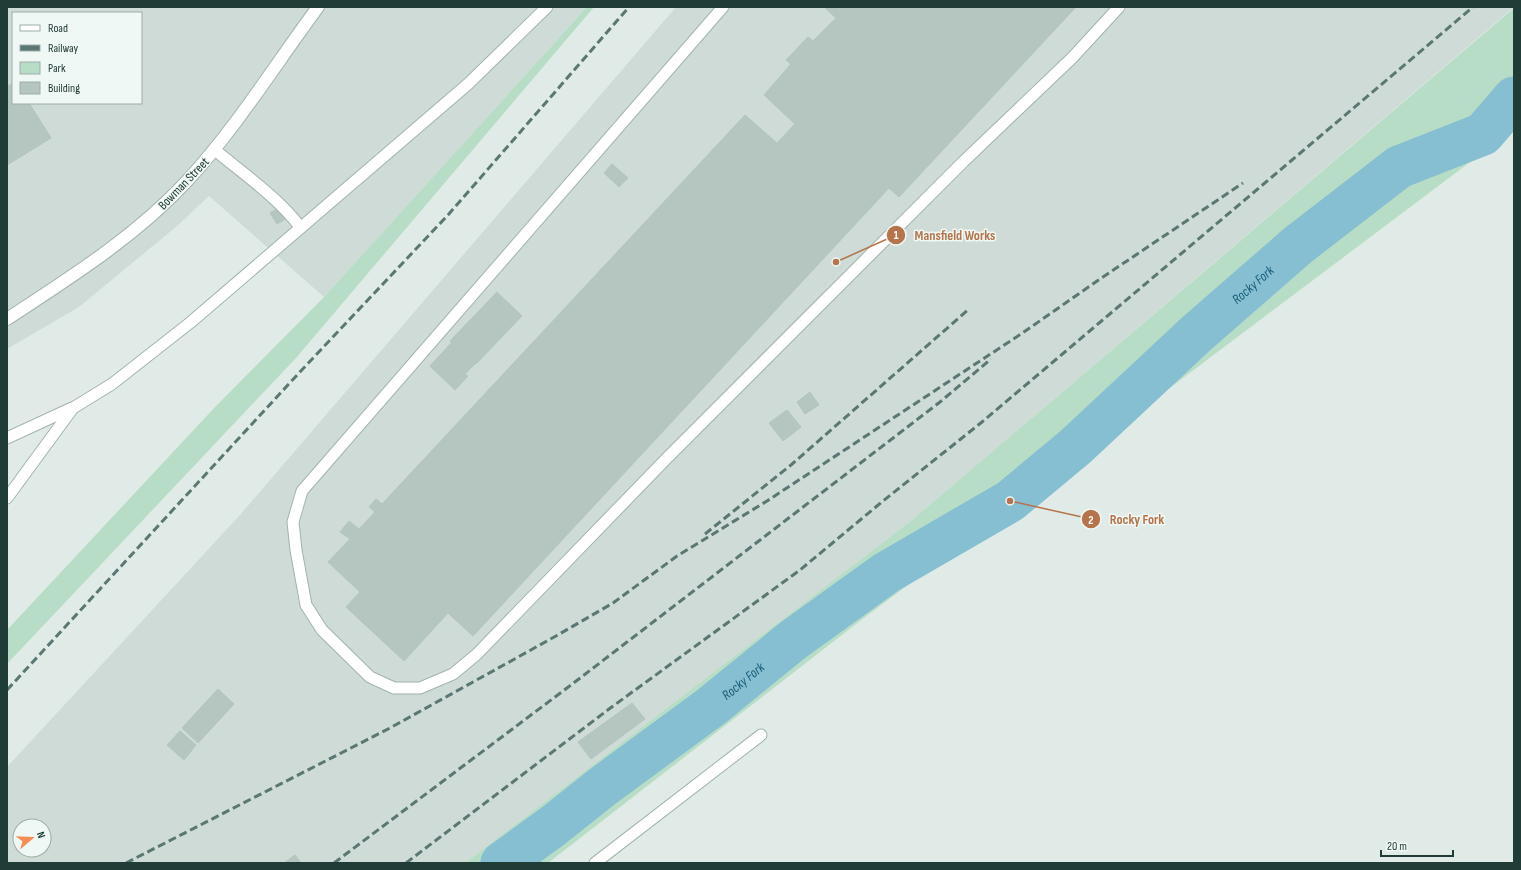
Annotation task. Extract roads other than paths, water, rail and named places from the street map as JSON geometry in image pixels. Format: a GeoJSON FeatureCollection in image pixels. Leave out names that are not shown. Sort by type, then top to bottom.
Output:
{"type":"FeatureCollection","features":[{"type":"Feature","properties":{"kind":"street","name":"Bowman Street"},"geometry":{"type":"LineString","coordinates":[[7,319],[95,261],[131,233],[186,182],[214,150],[318,7]]}},
{"type":"Feature","properties":{"kind":"lane"},"geometry":{"type":"LineString","coordinates":[[7,438],[73,408],[112,384],[146,358],[191,322],[468,84],[547,7]]}},
{"type":"Feature","properties":{"kind":"lane"},"geometry":{"type":"LineString","coordinates":[[723,7],[302,491],[293,522],[296,550],[306,604],[322,630],[370,677],[394,688],[420,688],[453,674],[477,654],[667,458],[963,162],[1072,58],[1119,7]]}},
{"type":"Feature","properties":{"kind":"lane"},"geometry":{"type":"LineString","coordinates":[[214,150],[280,205],[294,219],[300,228]]}},
{"type":"Feature","properties":{"kind":"lane"},"geometry":{"type":"LineString","coordinates":[[7,498],[73,408]]}},
{"type":"Feature","properties":{"kind":"lane"},"geometry":{"type":"LineString","coordinates":[[595,863],[761,734]]}},
{"type":"Feature","properties":{"kind":"waterway","name":"Rocky Fork"},"geometry":{"type":"LineString","coordinates":[[502,863],[712,706],[793,640],[886,573],[1010,501],[1075,447],[1196,334],[1298,245],[1399,167],[1483,134],[1514,98]]}},
{"type":"Feature","properties":{"kind":"railway"},"geometry":{"type":"LineString","coordinates":[[7,690],[298,374],[448,215],[629,7]]}},
{"type":"Feature","properties":{"kind":"railway"},"geometry":{"type":"LineString","coordinates":[[406,863],[609,709],[800,570],[982,422],[1473,7]]}},
{"type":"Feature","properties":{"kind":"railway"},"geometry":{"type":"LineString","coordinates":[[126,863],[390,728],[613,603],[677,556],[767,501],[1021,334],[1243,183]]}},
{"type":"Feature","properties":{"kind":"railway"},"geometry":{"type":"LineString","coordinates":[[705,534],[791,465],[969,309]]}},
{"type":"Feature","properties":{"kind":"railway"},"geometry":{"type":"LineString","coordinates":[[334,863],[571,685],[940,402],[991,359]]}},
{"type":"Feature","properties":{"kind":"place","name":"Mansfield Works"},"geometry":{"type":"Point","coordinates":[836,262]}},
{"type":"Feature","properties":{"kind":"place","name":"Rocky Fork"},"geometry":{"type":"Point","coordinates":[1010,501]}}]}
